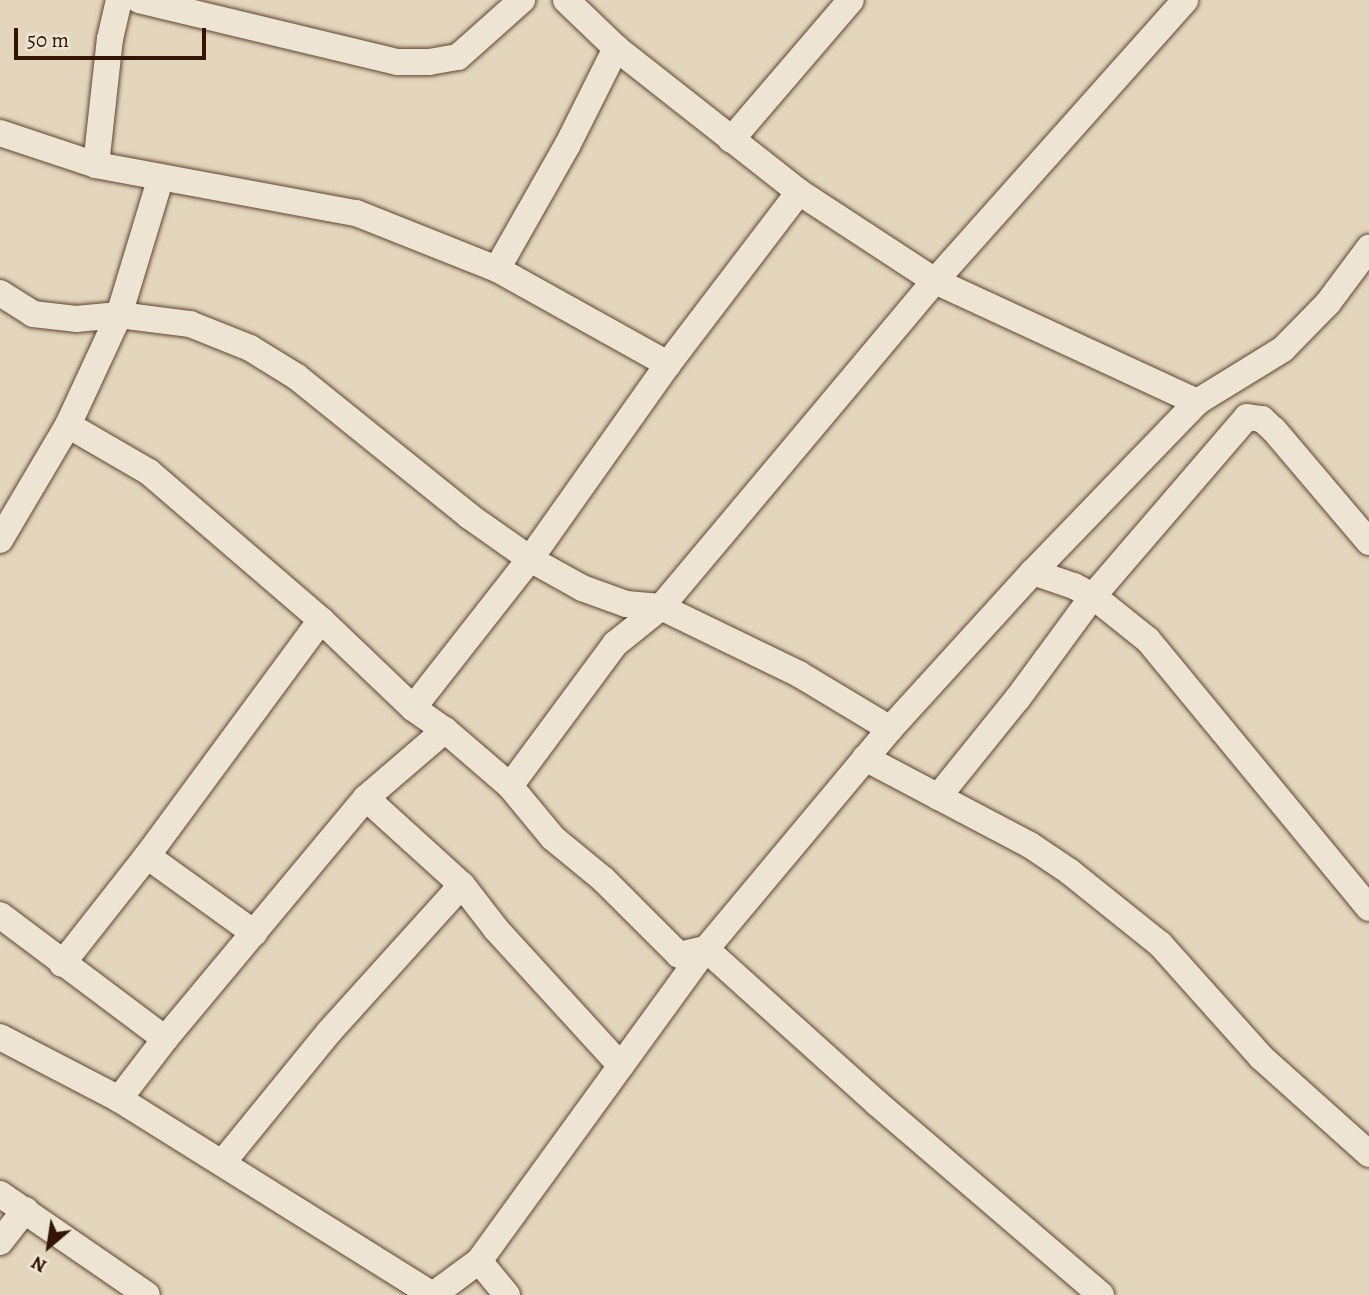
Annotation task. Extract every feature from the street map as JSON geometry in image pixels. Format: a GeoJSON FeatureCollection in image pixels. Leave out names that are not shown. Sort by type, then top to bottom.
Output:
{"type":"FeatureCollection","features":[{"type":"Feature","properties":{"kind":"street"},"geometry":{"type":"LineString","coordinates":[[96,165],[110,40],[119,0]]}},
{"type":"Feature","properties":{"kind":"street"},"geometry":{"type":"LineString","coordinates":[[139,0],[398,62],[429,62],[458,57],[522,0]]}},
{"type":"Feature","properties":{"kind":"street"},"geometry":{"type":"LineString","coordinates":[[566,0],[615,48],[799,192],[935,281],[1197,402]]}},
{"type":"Feature","properties":{"kind":"street"},"geometry":{"type":"LineString","coordinates":[[731,139],[851,0]]}},
{"type":"Feature","properties":{"kind":"street"},"geometry":{"type":"LineString","coordinates":[[510,786],[615,644],[661,607],[935,281],[1185,0]]}},
{"type":"Feature","properties":{"kind":"street"},"geometry":{"type":"LineString","coordinates":[[497,269],[567,146],[615,48]]}},
{"type":"Feature","properties":{"kind":"street"},"geometry":{"type":"LineString","coordinates":[[0,133],[96,165],[356,213],[497,269],[668,364]]}},
{"type":"Feature","properties":{"kind":"street"},"geometry":{"type":"LineString","coordinates":[[0,540],[68,425],[119,315],[161,177]]}},
{"type":"Feature","properties":{"kind":"street"},"geometry":{"type":"LineString","coordinates":[[413,708],[530,559],[668,364],[799,192]]}},
{"type":"Feature","properties":{"kind":"street"},"geometry":{"type":"LineString","coordinates":[[0,1037],[119,1099],[433,1295],[479,1261],[706,949],[890,729],[1033,572],[1197,402],[1283,349],[1328,303],[1369,247]]}},
{"type":"Feature","properties":{"kind":"street"},"geometry":{"type":"LineString","coordinates":[[0,293],[33,314],[76,319],[119,315],[190,324],[250,348],[297,377],[469,516],[530,559],[582,587],[626,604],[661,607],[799,674],[890,729]]}},
{"type":"Feature","properties":{"kind":"street"},"geometry":{"type":"LineString","coordinates":[[938,797],[1018,698],[1093,596],[1247,417],[1262,419],[1274,430],[1369,542]]}},
{"type":"Feature","properties":{"kind":"street"},"geometry":{"type":"LineString","coordinates":[[68,425],[149,472],[321,620],[413,708],[445,730],[510,786],[553,838],[603,879],[679,955],[706,949]]}},
{"type":"Feature","properties":{"kind":"street"},"geometry":{"type":"LineString","coordinates":[[1033,572],[1074,586],[1093,596],[1148,640],[1369,908]]}},
{"type":"Feature","properties":{"kind":"street"},"geometry":{"type":"LineString","coordinates":[[62,964],[147,856],[321,620]]}},
{"type":"Feature","properties":{"kind":"street"},"geometry":{"type":"LineString","coordinates":[[119,1099],[165,1039],[366,798],[445,730]]}},
{"type":"Feature","properties":{"kind":"street"},"geometry":{"type":"LineString","coordinates":[[865,758],[1030,845],[1070,872],[1160,944],[1261,1057],[1369,1154]]}},
{"type":"Feature","properties":{"kind":"street"},"geometry":{"type":"LineString","coordinates":[[366,798],[462,885],[496,929],[621,1066]]}},
{"type":"Feature","properties":{"kind":"street"},"geometry":{"type":"LineString","coordinates":[[147,856],[254,933]]}},
{"type":"Feature","properties":{"kind":"street"},"geometry":{"type":"LineString","coordinates":[[223,1163],[330,1032],[462,885]]}},
{"type":"Feature","properties":{"kind":"street"},"geometry":{"type":"LineString","coordinates":[[0,915],[165,1039]]}},
{"type":"Feature","properties":{"kind":"street"},"geometry":{"type":"LineString","coordinates":[[706,949],[877,1102],[1101,1295]]}},
{"type":"Feature","properties":{"kind":"street"},"geometry":{"type":"LineString","coordinates":[[0,1194],[147,1295]]}},
{"type":"Feature","properties":{"kind":"street"},"geometry":{"type":"LineString","coordinates":[[0,1242],[25,1210]]}},
{"type":"Feature","properties":{"kind":"street"},"geometry":{"type":"LineString","coordinates":[[479,1261],[507,1295]]}}]}
